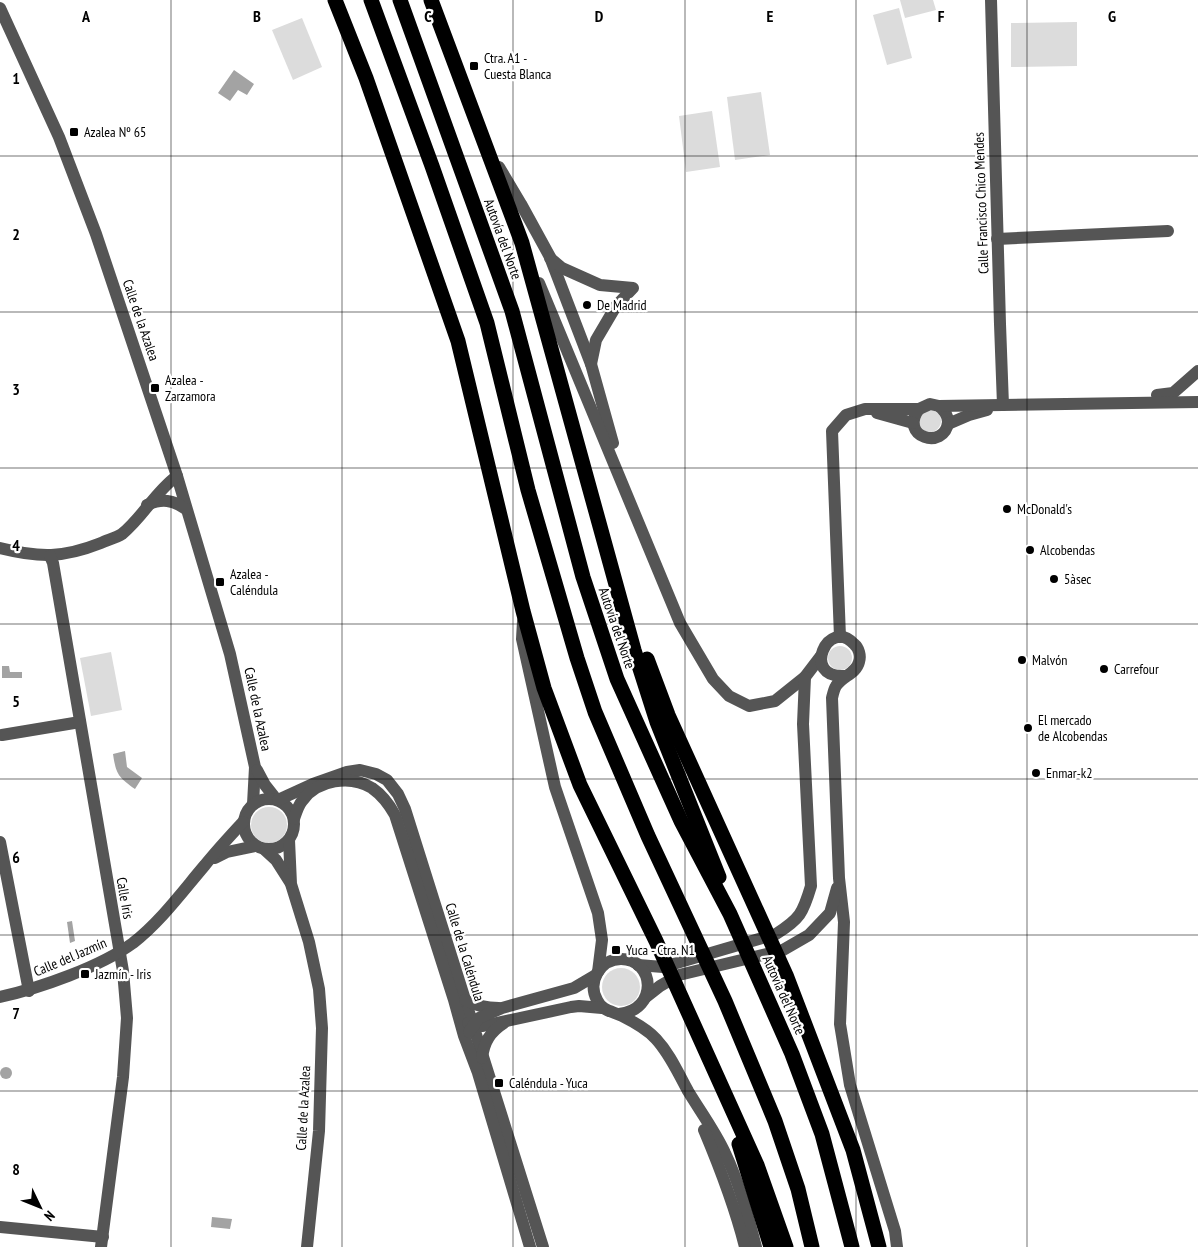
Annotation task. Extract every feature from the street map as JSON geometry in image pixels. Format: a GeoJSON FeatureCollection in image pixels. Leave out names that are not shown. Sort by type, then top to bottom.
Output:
{"type":"FeatureCollection","features":[{"type":"Feature","properties":{"kind":"highway"},"geometry":{"type":"LineString","coordinates":[[335,0],[366,78],[458,341],[523,611],[544,688],[580,785],[656,941],[757,1165],[786,1247]]}},
{"type":"Feature","properties":{"kind":"highway"},"geometry":{"type":"LineString","coordinates":[[343,0],[366,78]]}},
{"type":"Feature","properties":{"kind":"highway"},"geometry":{"type":"LineString","coordinates":[[371,0],[487,323],[531,499],[577,658],[595,712],[648,836],[725,1001],[775,1121],[798,1190],[812,1247]]}},
{"type":"Feature","properties":{"kind":"highway","name":"Autovía del Norte"},"geometry":{"type":"LineString","coordinates":[[400,0],[512,310],[583,577],[617,678],[681,822],[732,918],[792,1054],[822,1134],[852,1247]]}},
{"type":"Feature","properties":{"kind":"highway"},"geometry":{"type":"LineString","coordinates":[[423,0],[496,188],[505,199]]}},
{"type":"Feature","properties":{"kind":"highway"},"geometry":{"type":"LineString","coordinates":[[431,0],[522,243],[634,650],[657,722],[717,868],[732,918]]}},
{"type":"Feature","properties":{"kind":"highway"},"geometry":{"type":"LineString","coordinates":[[612,566],[668,715],[786,975],[853,1150],[879,1247]]}},
{"type":"Feature","properties":{"kind":"highway"},"geometry":{"type":"LineString","coordinates":[[722,1088],[771,1247]]}},
{"type":"Feature","properties":{"kind":"street","name":"Calle Francisco Chico Mendes"},"geometry":{"type":"LineString","coordinates":[[990,0],[1004,405]]}},
{"type":"Feature","properties":{"kind":"street","name":"Calle de la Azalea"},"geometry":{"type":"LineString","coordinates":[[0,8],[63,146],[96,234],[177,476],[230,654],[255,767],[253,804]]}},
{"type":"Feature","properties":{"kind":"street"},"geometry":{"type":"LineString","coordinates":[[485,145],[521,204],[550,258],[591,364],[626,494]]}},
{"type":"Feature","properties":{"kind":"street"},"geometry":{"type":"LineString","coordinates":[[997,239],[1168,231]]}},
{"type":"Feature","properties":{"kind":"street"},"geometry":{"type":"LineString","coordinates":[[522,243],[680,623],[713,679],[729,696],[749,706],[774,701],[805,677],[821,656]]}},
{"type":"Feature","properties":{"kind":"street"},"geometry":{"type":"LineString","coordinates":[[550,258],[562,268],[600,285],[633,288],[616,306],[596,340],[591,364]]}},
{"type":"Feature","properties":{"kind":"street"},"geometry":{"type":"LineString","coordinates":[[1115,402],[1173,393],[1198,371]]}},
{"type":"Feature","properties":{"kind":"street"},"geometry":{"type":"LineString","coordinates":[[840,638],[832,431],[846,415],[865,409],[919,409],[930,404],[939,406],[1198,402]]}},
{"type":"Feature","properties":{"kind":"street"},"geometry":{"type":"LineString","coordinates":[[948,424],[968,415],[1004,405]]}},
{"type":"Feature","properties":{"kind":"street"},"geometry":{"type":"LineString","coordinates":[[919,409],[913,423],[918,434],[926,438],[932,438],[943,434],[948,424],[946,415],[939,406]]}},
{"type":"Feature","properties":{"kind":"street"},"geometry":{"type":"LineString","coordinates":[[865,409],[913,423]]}},
{"type":"Feature","properties":{"kind":"street"},"geometry":{"type":"LineString","coordinates":[[0,548],[27,554],[50,556],[74,552],[121,534],[165,484],[177,476]]}},
{"type":"Feature","properties":{"kind":"street"},"geometry":{"type":"LineString","coordinates":[[147,505],[167,500],[179,504],[186,509]]}},
{"type":"Feature","properties":{"kind":"street","name":"Calle Iris"},"geometry":{"type":"LineString","coordinates":[[50,556],[53,563],[123,971],[127,1018],[123,1077],[102,1242]]}},
{"type":"Feature","properties":{"kind":"street"},"geometry":{"type":"LineString","coordinates":[[523,611],[522,639],[555,787],[598,913],[602,940],[597,974],[593,984],[594,993],[602,1008]]}},
{"type":"Feature","properties":{"kind":"street"},"geometry":{"type":"LineString","coordinates":[[845,676],[838,677],[825,670],[821,656],[827,642],[840,638],[848,639],[854,643],[860,656],[856,668],[835,687],[832,698],[839,878],[844,922],[840,1024],[850,1085],[895,1231],[897,1247]]}},
{"type":"Feature","properties":{"kind":"street"},"geometry":{"type":"LineString","coordinates":[[472,1026],[479,1018],[502,1008],[574,988],[597,974],[607,963],[620,959],[638,965],[662,967],[776,934],[792,924],[804,909],[810,886],[803,724],[805,677]]}},
{"type":"Feature","properties":{"kind":"street"},"geometry":{"type":"LineString","coordinates":[[2,735],[80,722]]}},
{"type":"Feature","properties":{"kind":"street","name":"Calle de la Azalea"},"geometry":{"type":"LineString","coordinates":[[255,767],[265,785],[277,800]]}},
{"type":"Feature","properties":{"kind":"street","name":"Calle de la Caléndula"},"geometry":{"type":"LineString","coordinates":[[277,800],[328,778],[360,770],[376,774],[393,787],[405,809],[464,1019],[472,1026],[478,1059],[530,1247]]}},
{"type":"Feature","properties":{"kind":"street","name":"Calle de la Caléndula"},"geometry":{"type":"LineString","coordinates":[[294,818],[302,801],[310,792],[316,788],[341,780],[369,787],[388,804],[399,824],[421,900],[460,1000],[464,1036],[478,1059],[543,1247]]}},
{"type":"Feature","properties":{"kind":"street"},"geometry":{"type":"LineString","coordinates":[[268,798],[277,800],[291,811],[294,818],[293,832],[289,840],[281,846],[274,849],[259,847],[246,836],[243,822],[248,809],[253,804],[268,798]]}},
{"type":"Feature","properties":{"kind":"street","name":"Calle del Jazmín"},"geometry":{"type":"LineString","coordinates":[[0,997],[29,991],[83,969],[119,952],[134,942],[155,923],[243,822]]}},
{"type":"Feature","properties":{"kind":"street","name":"Calle de la Azalea"},"geometry":{"type":"LineString","coordinates":[[289,840],[291,884],[309,942],[319,989],[322,1028],[319,1130],[307,1247]]}},
{"type":"Feature","properties":{"kind":"street"},"geometry":{"type":"LineString","coordinates":[[0,842],[29,991]]}},
{"type":"Feature","properties":{"kind":"street","name":"Calle de la Azalea"},"geometry":{"type":"LineString","coordinates":[[259,847],[276,860],[291,884]]}},
{"type":"Feature","properties":{"kind":"street","name":"Calle del Jazmín"},"geometry":{"type":"LineString","coordinates":[[205,865],[227,852],[259,847]]}},
{"type":"Feature","properties":{"kind":"street"},"geometry":{"type":"LineString","coordinates":[[646,997],[679,975],[783,950],[809,935],[830,913],[839,878]]}},
{"type":"Feature","properties":{"kind":"street"},"geometry":{"type":"LineString","coordinates":[[619,1014],[635,1010],[642,1005],[646,997],[648,990],[646,976],[638,965]]}},
{"type":"Feature","properties":{"kind":"street"},"geometry":{"type":"LineString","coordinates":[[460,1000],[486,1008],[502,1008]]}},
{"type":"Feature","properties":{"kind":"street"},"geometry":{"type":"LineString","coordinates":[[472,1026],[504,1023],[579,1006],[602,1008],[619,1014],[642,1027],[656,1039],[671,1059],[686,1089],[718,1164],[745,1247]]}},
{"type":"Feature","properties":{"kind":"street"},"geometry":{"type":"LineString","coordinates":[[478,1059],[488,1038],[496,1028],[504,1023]]}},
{"type":"Feature","properties":{"kind":"street"},"geometry":{"type":"LineString","coordinates":[[686,1089],[725,1152],[749,1219],[756,1247]]}},
{"type":"Feature","properties":{"kind":"street"},"geometry":{"type":"LineString","coordinates":[[0,1227],[102,1242]]}},
{"type":"Feature","properties":{"kind":"shaded area"},"geometry":{"type":"Polygon","coordinates":[[[900,0],[933,0],[936,10],[905,18],[900,0]]]}},
{"type":"Feature","properties":{"kind":"shaded area"},"geometry":{"type":"Polygon","coordinates":[[[899,8],[912,58],[887,65],[873,15],[899,8]]]}},
{"type":"Feature","properties":{"kind":"shaded area"},"geometry":{"type":"Polygon","coordinates":[[[302,18],[322,67],[293,80],[272,30],[302,18]]]}},
{"type":"Feature","properties":{"kind":"shaded area"},"geometry":{"type":"Polygon","coordinates":[[[1077,22],[1077,66],[1011,67],[1011,23],[1077,22]]]}},
{"type":"Feature","properties":{"kind":"shaded area"},"geometry":{"type":"Polygon","coordinates":[[[234,70],[254,84],[247,95],[238,90],[230,101],[218,93],[234,70]]]}},
{"type":"Feature","properties":{"kind":"shaded area"},"geometry":{"type":"Polygon","coordinates":[[[761,92],[770,155],[735,160],[727,97],[761,92]]]}},
{"type":"Feature","properties":{"kind":"shaded area"},"geometry":{"type":"Polygon","coordinates":[[[712,111],[720,167],[686,172],[679,116],[712,111]]]}},
{"type":"Feature","properties":{"kind":"shaded area"},"geometry":{"type":"Polygon","coordinates":[[[930,410],[940,417],[941,421],[934,431],[930,432],[920,425],[919,421],[926,411],[930,410]]]}},
{"type":"Feature","properties":{"kind":"shaded area"},"geometry":{"type":"Polygon","coordinates":[[[840,646],[845,647],[851,653],[851,663],[845,669],[840,670],[835,669],[829,663],[828,658],[829,653],[835,647],[840,646]]]}},
{"type":"Feature","properties":{"kind":"shaded area"},"geometry":{"type":"Polygon","coordinates":[[[111,652],[122,710],[91,716],[80,658],[111,652]]]}},
{"type":"Feature","properties":{"kind":"shaded area"},"geometry":{"type":"Polygon","coordinates":[[[2,666],[9,666],[10,672],[22,672],[22,678],[2,678],[2,666]]]}},
{"type":"Feature","properties":{"kind":"shaded area"},"geometry":{"type":"Polygon","coordinates":[[[125,751],[127,767],[142,778],[135,789],[121,778],[115,766],[113,754],[125,751]]]}},
{"type":"Feature","properties":{"kind":"shaded area"},"geometry":{"type":"Polygon","coordinates":[[[269,807],[276,808],[282,812],[286,818],[286,832],[282,838],[276,842],[269,843],[262,842],[256,838],[252,832],[251,825],[252,818],[256,812],[262,808],[269,807]]]}},
{"type":"Feature","properties":{"kind":"shaded area"},"geometry":{"type":"Polygon","coordinates":[[[72,921],[75,941],[70,943],[67,922],[72,921]]]}},
{"type":"Feature","properties":{"kind":"shaded area"},"geometry":{"type":"Polygon","coordinates":[[[621,968],[634,974],[640,987],[634,1000],[621,1006],[608,1000],[602,987],[608,974],[621,968]]]}},
{"type":"Feature","properties":{"kind":"shaded area"},"geometry":{"type":"Polygon","coordinates":[[[4,1067],[8,1067],[12,1073],[8,1079],[4,1079],[0,1075],[0,1071],[4,1067]]]}},
{"type":"Feature","properties":{"kind":"shaded area"},"geometry":{"type":"Polygon","coordinates":[[[212,1217],[232,1219],[230,1229],[211,1227],[212,1217]]]}},
{"type":"Feature","properties":{"kind":"place","name":"Ctra. A1 - Cuesta Blanca"},"geometry":{"type":"Point","coordinates":[474,66]}},
{"type":"Feature","properties":{"kind":"place","name":"Azalea Nº 65"},"geometry":{"type":"Point","coordinates":[74,132]}},
{"type":"Feature","properties":{"kind":"place","name":"De Madrid"},"geometry":{"type":"Point","coordinates":[587,305]}},
{"type":"Feature","properties":{"kind":"place","name":"Azalea - Zarzamora"},"geometry":{"type":"Point","coordinates":[155,388]}},
{"type":"Feature","properties":{"kind":"place","name":"McDonald's"},"geometry":{"type":"Point","coordinates":[1007,509]}},
{"type":"Feature","properties":{"kind":"place","name":"Alcobendas"},"geometry":{"type":"Point","coordinates":[1030,550]}},
{"type":"Feature","properties":{"kind":"place","name":"5àsec"},"geometry":{"type":"Point","coordinates":[1054,579]}},
{"type":"Feature","properties":{"kind":"place","name":"Azalea - Caléndula"},"geometry":{"type":"Point","coordinates":[220,582]}},
{"type":"Feature","properties":{"kind":"place","name":"Malvón"},"geometry":{"type":"Point","coordinates":[1022,660]}},
{"type":"Feature","properties":{"kind":"place","name":"Carrefour"},"geometry":{"type":"Point","coordinates":[1104,669]}},
{"type":"Feature","properties":{"kind":"place","name":"El mercado de Alcobendas"},"geometry":{"type":"Point","coordinates":[1028,728]}},
{"type":"Feature","properties":{"kind":"place","name":"Enmar-k2"},"geometry":{"type":"Point","coordinates":[1036,773]}},
{"type":"Feature","properties":{"kind":"place","name":"Yuca - Ctra. N1"},"geometry":{"type":"Point","coordinates":[616,950]}},
{"type":"Feature","properties":{"kind":"place","name":"Jazmín - Iris"},"geometry":{"type":"Point","coordinates":[85,974]}},
{"type":"Feature","properties":{"kind":"place","name":"Caléndula - Yuca"},"geometry":{"type":"Point","coordinates":[499,1083]}}]}
